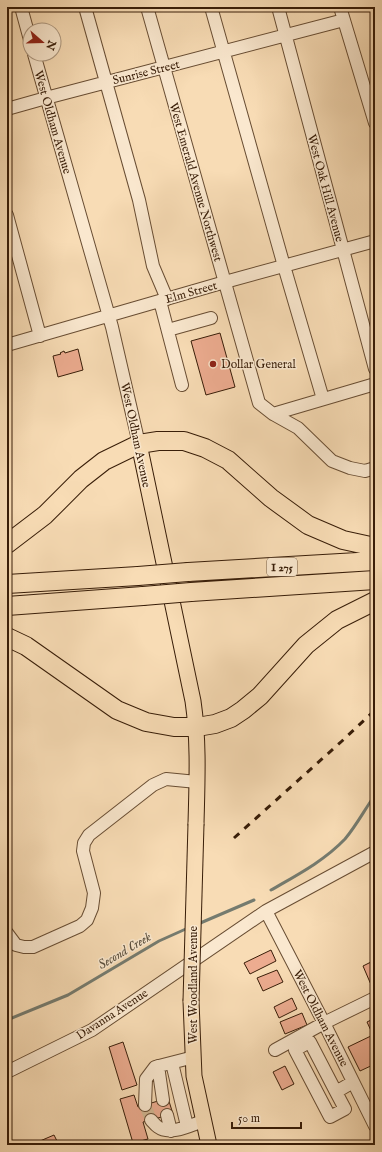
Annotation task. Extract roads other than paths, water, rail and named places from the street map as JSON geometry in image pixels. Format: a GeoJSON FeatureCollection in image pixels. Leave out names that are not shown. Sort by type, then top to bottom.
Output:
{"type":"FeatureCollection","features":[{"type":"Feature","properties":{"kind":"highway"},"geometry":{"type":"LineString","coordinates":[[7,544],[45,515],[81,479],[104,461],[139,444],[158,441],[184,442],[205,448],[228,460],[271,498],[308,525],[343,540],[375,547]]}},
{"type":"Feature","properties":{"kind":"highway","name":"I 275"},"geometry":{"type":"LineString","coordinates":[[7,584],[375,561]]}},
{"type":"Feature","properties":{"kind":"highway","name":"I 275"},"geometry":{"type":"LineString","coordinates":[[7,606],[375,580]]}},
{"type":"Feature","properties":{"kind":"highway"},"geometry":{"type":"LineString","coordinates":[[7,637],[26,646],[117,710],[146,722],[174,727],[197,728],[215,724],[231,718],[243,710],[260,696],[306,644],[337,620],[375,601]]}},
{"type":"Feature","properties":{"kind":"main road","name":"West Oldham Avenue"},"geometry":{"type":"LineString","coordinates":[[139,444],[193,701],[197,728],[196,824]]}},
{"type":"Feature","properties":{"kind":"main road","name":"West Woodland Avenue"},"geometry":{"type":"LineString","coordinates":[[196,824],[191,1001],[194,1076],[209,1145]]}},
{"type":"Feature","properties":{"kind":"street"},"geometry":{"type":"LineString","coordinates":[[21,7],[25,22]]}},
{"type":"Feature","properties":{"kind":"street"},"geometry":{"type":"LineString","coordinates":[[85,7],[105,83],[139,200],[153,266],[163,300],[168,330],[182,385]]}},
{"type":"Feature","properties":{"kind":"street","name":"West Emerald Avenue Northwest"},"geometry":{"type":"LineString","coordinates":[[147,7],[163,68],[259,403],[273,414]]}},
{"type":"Feature","properties":{"kind":"street"},"geometry":{"type":"LineString","coordinates":[[211,7],[323,400]]}},
{"type":"Feature","properties":{"kind":"street","name":"West Oak Hill Avenue"},"geometry":{"type":"LineString","coordinates":[[278,7],[375,369]]}},
{"type":"Feature","properties":{"kind":"street"},"geometry":{"type":"LineString","coordinates":[[340,7],[375,123]]}},
{"type":"Feature","properties":{"kind":"street","name":"Sunrise Street"},"geometry":{"type":"LineString","coordinates":[[7,109],[344,20]]}},
{"type":"Feature","properties":{"kind":"street","name":"West Oldham Avenue"},"geometry":{"type":"LineString","coordinates":[[36,62],[108,316],[139,444]]}},
{"type":"Feature","properties":{"kind":"street"},"geometry":{"type":"LineString","coordinates":[[7,215],[40,336]]}},
{"type":"Feature","properties":{"kind":"street","name":"Elm Street"},"geometry":{"type":"LineString","coordinates":[[7,345],[225,282],[375,241]]}},
{"type":"Feature","properties":{"kind":"street"},"geometry":{"type":"LineString","coordinates":[[168,330],[211,318]]}},
{"type":"Feature","properties":{"kind":"street"},"geometry":{"type":"LineString","coordinates":[[273,414],[375,384]]}},
{"type":"Feature","properties":{"kind":"street"},"geometry":{"type":"LineString","coordinates":[[273,414],[298,428],[332,461],[350,468],[365,471],[375,468]]}},
{"type":"Feature","properties":{"kind":"street"},"geometry":{"type":"LineString","coordinates":[[7,933],[16,945],[33,947],[80,926],[87,920],[92,908],[94,893],[83,851],[84,843],[89,835],[153,785],[166,779],[197,782]]}},
{"type":"Feature","properties":{"kind":"street","name":"Davanna Avenue"},"geometry":{"type":"LineString","coordinates":[[7,1072],[92,1030],[266,911],[375,852]]}},
{"type":"Feature","properties":{"kind":"street","name":"West Oldham Avenue"},"geometry":{"type":"LineString","coordinates":[[266,911],[375,1126]]}},
{"type":"Feature","properties":{"kind":"street"},"geometry":{"type":"LineString","coordinates":[[274,1050],[302,1041],[310,1042],[345,1109],[330,1118],[295,1050],[302,1041],[324,1023],[375,998]]}},
{"type":"Feature","properties":{"kind":"street"},"geometry":{"type":"LineString","coordinates":[[145,1105],[146,1079],[154,1068],[194,1056]]}},
{"type":"Feature","properties":{"kind":"street"},"geometry":{"type":"LineString","coordinates":[[172,1063],[187,1126]]}},
{"type":"Feature","properties":{"kind":"street"},"geometry":{"type":"LineString","coordinates":[[158,1066],[163,1100]]}},
{"type":"Feature","properties":{"kind":"street"},"geometry":{"type":"LineString","coordinates":[[336,1092],[354,1082]]}},
{"type":"Feature","properties":{"kind":"street"},"geometry":{"type":"LineString","coordinates":[[167,1115],[171,1131]]}},
{"type":"Feature","properties":{"kind":"street"},"geometry":{"type":"LineString","coordinates":[[151,1120],[163,1130],[171,1131],[203,1121]]}},
{"type":"Feature","properties":{"kind":"waterway","name":"Second Creek"},"geometry":{"type":"LineString","coordinates":[[271,890],[310,867],[337,847],[349,834],[375,795]]}},
{"type":"Feature","properties":{"kind":"waterway","name":"Second Creek"},"geometry":{"type":"LineString","coordinates":[[198,924],[254,900]]}},
{"type":"Feature","properties":{"kind":"waterway","name":"Second Creek"},"geometry":{"type":"LineString","coordinates":[[7,1020],[68,995],[159,941],[188,928]]}},
{"type":"Feature","properties":{"kind":"tunnel"},"geometry":{"type":"LineString","coordinates":[[145,1105],[151,1120]]}},
{"type":"Feature","properties":{"kind":"railway"},"geometry":{"type":"LineString","coordinates":[[234,838],[375,710]]}},
{"type":"Feature","properties":{"kind":"place","name":"Dollar General"},"geometry":{"type":"Point","coordinates":[213,364]}}]}
